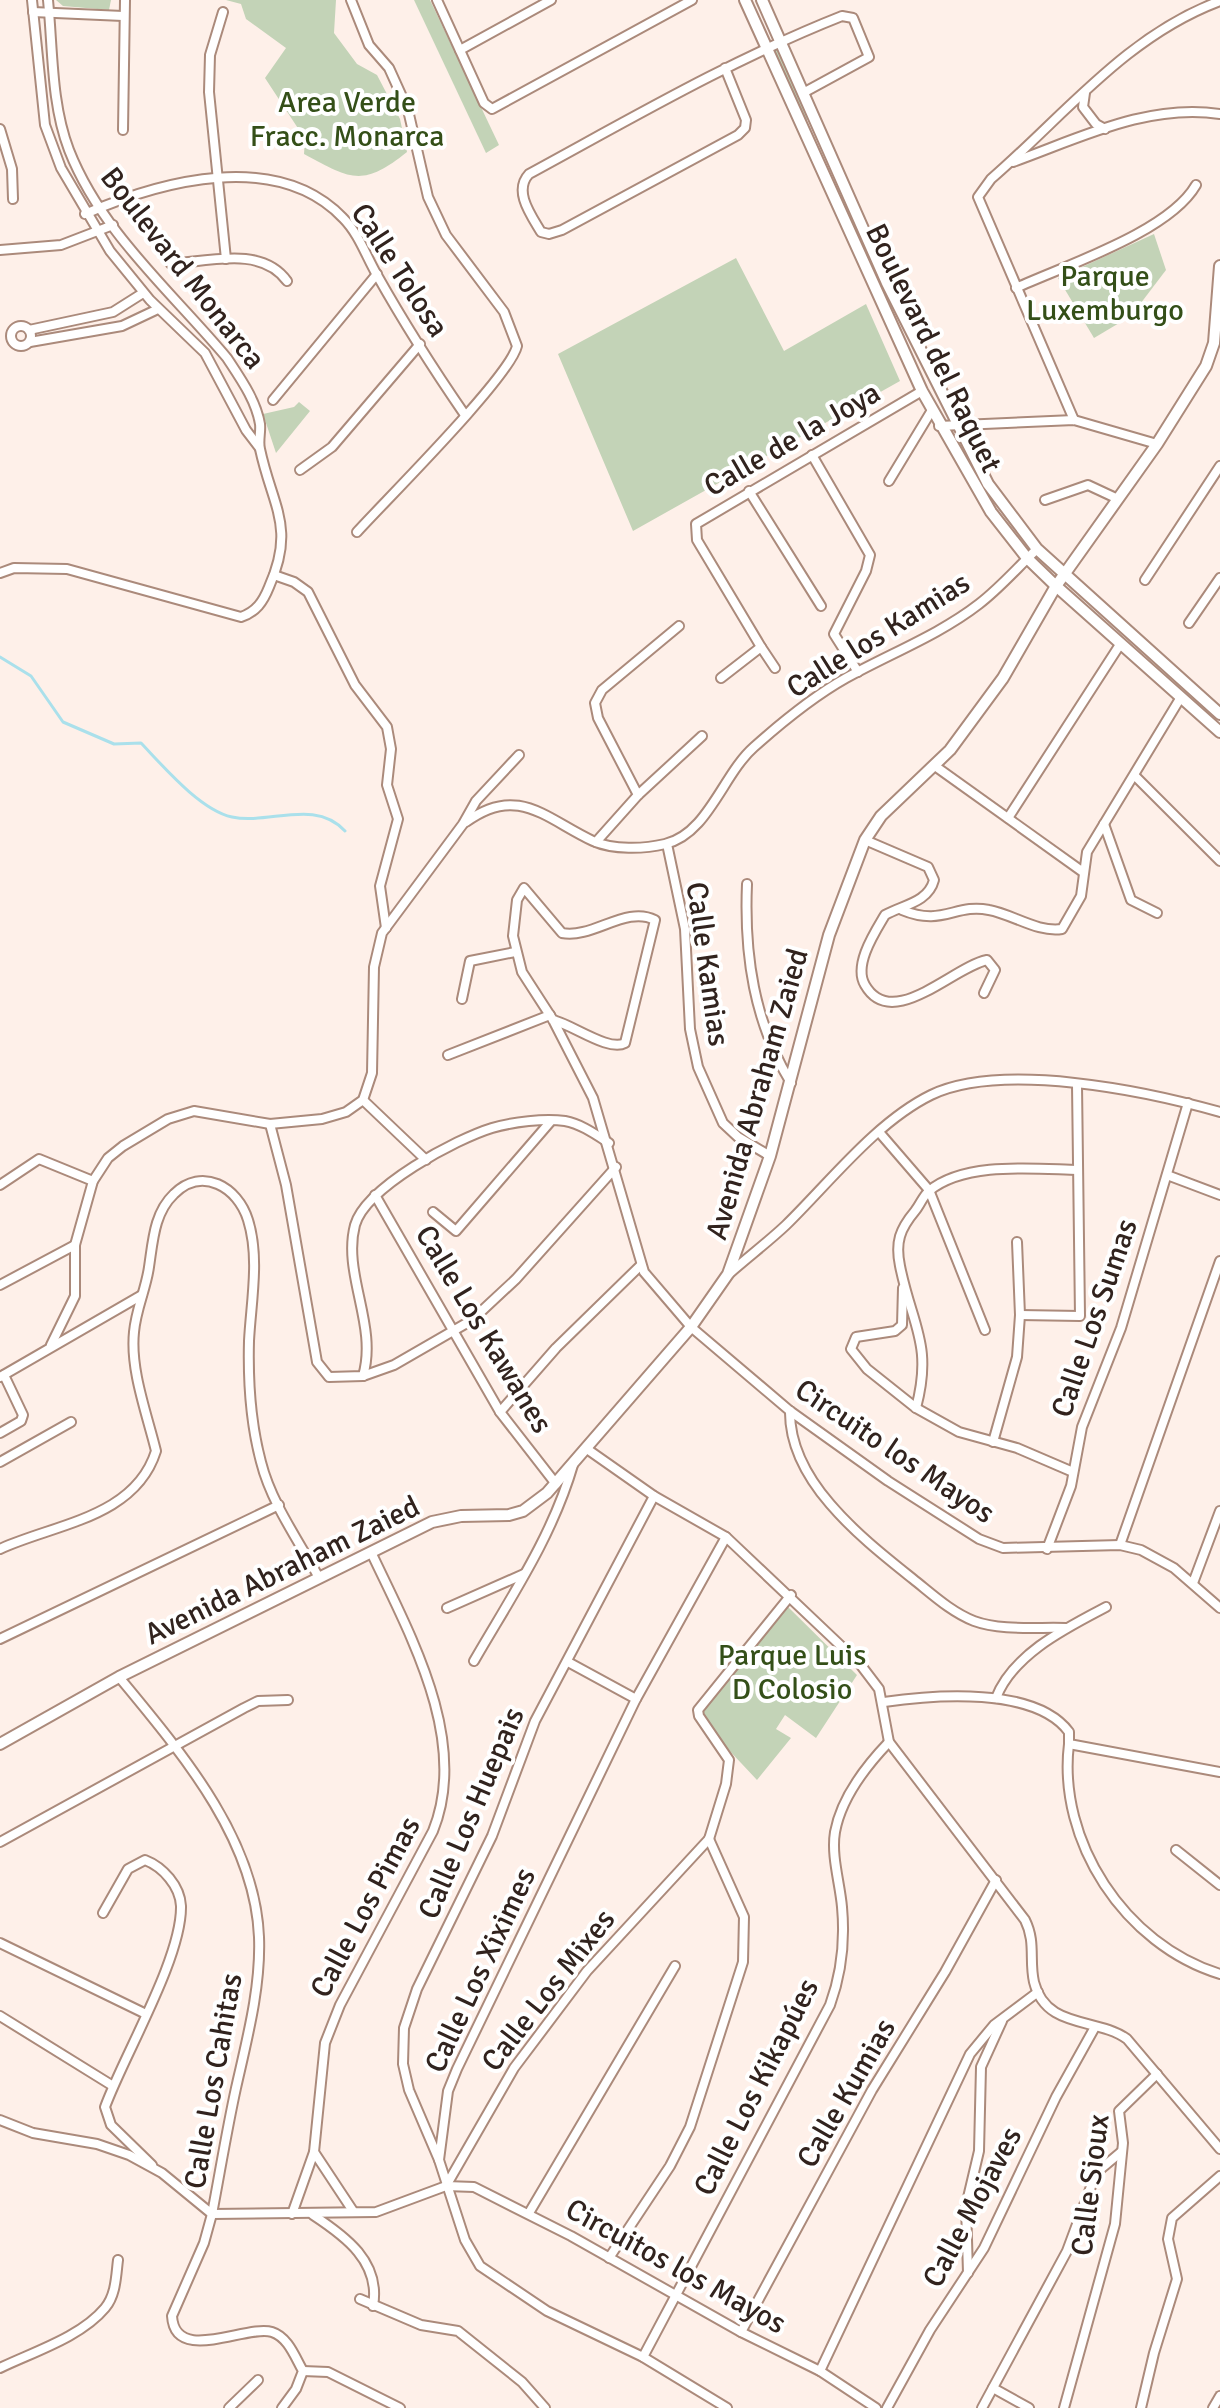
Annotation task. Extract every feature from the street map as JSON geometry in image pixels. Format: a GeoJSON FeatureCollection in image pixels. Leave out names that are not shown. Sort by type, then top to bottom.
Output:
{"type":"FeatureCollection","features":[{"type":"Feature","properties":{"kind":"street","name":"Boulevard Monarca"},"geometry":{"type":"LineString","coordinates":[[32,0],[45,125],[57,158],[85,214],[143,293],[205,353],[246,430],[259,447]]}},
{"type":"Feature","properties":{"kind":"street","name":"Boulevard Monarca"},"geometry":{"type":"LineString","coordinates":[[48,0],[52,67],[65,134],[80,173],[142,264],[227,358],[250,396],[260,424],[259,447]]}},
{"type":"Feature","properties":{"kind":"street"},"geometry":{"type":"LineString","coordinates":[[123,130],[125,0]]}},
{"type":"Feature","properties":{"kind":"street"},"geometry":{"type":"LineString","coordinates":[[351,0],[369,45],[389,68],[408,110],[428,197],[446,235],[504,312],[517,346],[512,360],[465,415],[357,532]]}},
{"type":"Feature","properties":{"kind":"street"},"geometry":{"type":"LineString","coordinates":[[437,0],[484,103],[492,109],[692,0]]}},
{"type":"Feature","properties":{"kind":"street"},"geometry":{"type":"LineString","coordinates":[[460,50],[551,0]]}},
{"type":"Feature","properties":{"kind":"street","name":"Boulevard del Raquet"},"geometry":{"type":"LineString","coordinates":[[745,0],[922,391],[939,426],[991,512],[1027,558],[1056,586],[1220,732]]}},
{"type":"Feature","properties":{"kind":"street","name":"Boulevard del Raquet"},"geometry":{"type":"LineString","coordinates":[[762,0],[887,283],[988,484],[1037,549],[1064,576],[1154,651],[1220,714]]}},
{"type":"Feature","properties":{"kind":"street"},"geometry":{"type":"LineString","coordinates":[[1074,420],[978,197],[1008,164],[1086,91],[1161,28],[1220,1]]}},
{"type":"Feature","properties":{"kind":"street"},"geometry":{"type":"LineString","coordinates":[[33,12],[123,16]]}},
{"type":"Feature","properties":{"kind":"street"},"geometry":{"type":"LineString","coordinates":[[223,12],[210,55],[209,92],[226,259]]}},
{"type":"Feature","properties":{"kind":"street"},"geometry":{"type":"LineString","coordinates":[[725,68],[746,120],[745,128],[738,135],[562,230],[549,234],[541,232],[522,193],[523,180],[529,174],[725,68],[766,46],[847,16],[853,18],[869,50],[865,61],[803,93]]}},
{"type":"Feature","properties":{"kind":"street"},"geometry":{"type":"LineString","coordinates":[[1086,91],[1083,107],[1096,124],[1105,129]]}},
{"type":"Feature","properties":{"kind":"street"},"geometry":{"type":"LineString","coordinates":[[1008,164],[1152,114],[1181,111],[1220,114]]}},
{"type":"Feature","properties":{"kind":"street"},"geometry":{"type":"LineString","coordinates":[[0,130],[12,169],[13,199]]}},
{"type":"Feature","properties":{"kind":"street","name":"Calle Tolosa"},"geometry":{"type":"LineString","coordinates":[[85,214],[147,189],[220,180],[281,180],[315,194],[346,221],[465,415]]}},
{"type":"Feature","properties":{"kind":"street"},"geometry":{"type":"LineString","coordinates":[[1016,288],[1157,223],[1179,208],[1196,185]]}},
{"type":"Feature","properties":{"kind":"street"},"geometry":{"type":"LineString","coordinates":[[0,250],[61,245],[113,225]]}},
{"type":"Feature","properties":{"kind":"street"},"geometry":{"type":"LineString","coordinates":[[171,264],[226,259],[262,260],[277,267],[287,281]]}},
{"type":"Feature","properties":{"kind":"street","name":"Avenida Abraham Zaied"},"geometry":{"type":"LineString","coordinates":[[0,1744],[119,1677],[318,1576],[445,1518],[496,1518],[523,1511],[556,1484],[691,1327],[728,1274],[770,1156],[791,1084],[807,1007],[829,935],[865,840],[881,816],[935,766],[1003,678],[1056,586],[1157,444],[1211,353],[1220,266]]}},
{"type":"Feature","properties":{"kind":"street"},"geometry":{"type":"LineString","coordinates":[[273,400],[377,274]]}},
{"type":"Feature","properties":{"kind":"street"},"geometry":{"type":"LineString","coordinates":[[143,293],[113,312],[29,330],[18,327],[12,331],[11,337],[19,347],[30,342],[122,326],[158,309]]}},
{"type":"Feature","properties":{"kind":"street"},"geometry":{"type":"LineString","coordinates":[[29,330],[30,342]]}},
{"type":"Feature","properties":{"kind":"street"},"geometry":{"type":"LineString","coordinates":[[300,470],[332,447],[420,344]]}},
{"type":"Feature","properties":{"kind":"street","name":"Calle de la Joya"},"geometry":{"type":"LineString","coordinates":[[761,647],[695,534],[699,520],[922,391]]}},
{"type":"Feature","properties":{"kind":"street"},"geometry":{"type":"LineString","coordinates":[[889,481],[932,410]]}},
{"type":"Feature","properties":{"kind":"street"},"geometry":{"type":"LineString","coordinates":[[939,426],[1074,420],[1157,444]]}},
{"type":"Feature","properties":{"kind":"street"},"geometry":{"type":"LineString","coordinates":[[0,573],[14,568],[67,569],[241,617],[250,614],[261,604],[274,575],[283,527],[259,447]]}},
{"type":"Feature","properties":{"kind":"street"},"geometry":{"type":"LineString","coordinates":[[812,455],[870,555],[866,571],[834,634],[858,672]]}},
{"type":"Feature","properties":{"kind":"street"},"geometry":{"type":"LineString","coordinates":[[1145,580],[1220,466]]}},
{"type":"Feature","properties":{"kind":"street"},"geometry":{"type":"LineString","coordinates":[[1045,500],[1088,485],[1118,499]]}},
{"type":"Feature","properties":{"kind":"street"},"geometry":{"type":"LineString","coordinates":[[749,491],[821,606]]}},
{"type":"Feature","properties":{"kind":"street","name":"Calle los Kamias"},"geometry":{"type":"LineString","coordinates":[[667,844],[691,831],[728,776],[753,747],[813,700],[858,672],[947,626],[980,603],[1037,549]]}},
{"type":"Feature","properties":{"kind":"street"},"geometry":{"type":"LineString","coordinates":[[274,575],[294,582],[308,592],[355,685],[387,727],[391,749],[387,785],[398,819],[380,886],[386,928]]}},
{"type":"Feature","properties":{"kind":"street"},"geometry":{"type":"LineString","coordinates":[[1189,623],[1220,578]]}},
{"type":"Feature","properties":{"kind":"street"},"geometry":{"type":"LineString","coordinates":[[638,795],[598,718],[595,703],[602,690],[679,626]]}},
{"type":"Feature","properties":{"kind":"street"},"geometry":{"type":"LineString","coordinates":[[1008,818],[1121,643]]}},
{"type":"Feature","properties":{"kind":"street"},"geometry":{"type":"LineString","coordinates":[[721,678],[761,647],[775,668]]}},
{"type":"Feature","properties":{"kind":"street"},"geometry":{"type":"LineString","coordinates":[[902,910],[930,919],[977,908],[1046,929],[1062,929],[1081,896],[1087,852],[1181,697]]}},
{"type":"Feature","properties":{"kind":"street"},"geometry":{"type":"LineString","coordinates":[[596,842],[638,795],[702,736]]}},
{"type":"Feature","properties":{"kind":"street"},"geometry":{"type":"LineString","coordinates":[[51,1345],[75,1296],[75,1245],[93,1181],[108,1158],[168,1119],[194,1111],[270,1124],[322,1119],[346,1112],[363,1100],[372,1073],[376,951],[386,928],[463,824],[482,793],[519,755]]}},
{"type":"Feature","properties":{"kind":"street"},"geometry":{"type":"LineString","coordinates":[[935,766],[1083,872]]}},
{"type":"Feature","properties":{"kind":"street"},"geometry":{"type":"LineString","coordinates":[[1135,776],[1220,861]]}},
{"type":"Feature","properties":{"kind":"street"},"geometry":{"type":"LineString","coordinates":[[463,824],[492,807],[516,804],[531,807],[596,842],[618,847],[667,844]]}},
{"type":"Feature","properties":{"kind":"street"},"geometry":{"type":"LineString","coordinates":[[1104,824],[1131,900],[1157,913]]}},
{"type":"Feature","properties":{"kind":"street"},"geometry":{"type":"LineString","coordinates":[[865,840],[923,865],[933,874],[933,887],[902,910],[885,915],[868,946],[862,980],[868,990],[893,1003],[908,1001],[987,960],[995,970],[984,993]]}},
{"type":"Feature","properties":{"kind":"street","name":"Calle Kamias"},"geometry":{"type":"LineString","coordinates":[[667,844],[683,920],[690,1029],[698,1067],[723,1123],[738,1137],[770,1156]]}},
{"type":"Feature","properties":{"kind":"street"},"geometry":{"type":"LineString","coordinates":[[747,884],[749,959],[757,1008],[776,1058],[791,1084]]}},
{"type":"Feature","properties":{"kind":"street"},"geometry":{"type":"LineString","coordinates":[[448,1055],[551,1017],[608,1046],[625,1043],[656,921],[650,917],[633,917],[579,934],[562,933],[530,890],[522,888],[514,924],[515,952],[527,980],[551,1017],[593,1098],[616,1167],[641,1265],[556,1348],[500,1412]]}},
{"type":"Feature","properties":{"kind":"street"},"geometry":{"type":"LineString","coordinates":[[462,999],[470,961],[515,952]]}},
{"type":"Feature","properties":{"kind":"street"},"geometry":{"type":"LineString","coordinates":[[728,1274],[784,1227],[879,1132],[931,1095],[963,1085],[1035,1078],[1188,1103],[1220,1112]]}},
{"type":"Feature","properties":{"kind":"street"},"geometry":{"type":"LineString","coordinates":[[1020,1315],[1080,1316],[1077,1085]]}},
{"type":"Feature","properties":{"kind":"street"},"geometry":{"type":"LineString","coordinates":[[363,1100],[426,1160]]}},
{"type":"Feature","properties":{"kind":"street","name":"Calle Los Sumas"},"geometry":{"type":"LineString","coordinates":[[1047,1549],[1067,1500],[1086,1414],[1121,1328],[1188,1103]]}},
{"type":"Feature","properties":{"kind":"street"},"geometry":{"type":"LineString","coordinates":[[363,1376],[368,1344],[353,1239],[357,1219],[375,1195],[426,1160],[495,1127],[552,1121],[579,1125],[609,1144]]}},
{"type":"Feature","properties":{"kind":"street"},"geometry":{"type":"LineString","coordinates":[[433,1212],[456,1231],[552,1121]]}},
{"type":"Feature","properties":{"kind":"street"},"geometry":{"type":"LineString","coordinates":[[270,1124],[286,1185],[317,1362],[329,1377],[363,1376],[394,1365],[472,1320],[516,1279],[616,1167]]}},
{"type":"Feature","properties":{"kind":"street"},"geometry":{"type":"LineString","coordinates":[[879,1132],[929,1190],[985,1330]]}},
{"type":"Feature","properties":{"kind":"street"},"geometry":{"type":"LineString","coordinates":[[0,1185],[39,1159],[93,1181]]}},
{"type":"Feature","properties":{"kind":"street"},"geometry":{"type":"LineString","coordinates":[[1073,1472],[959,1432],[916,1408],[867,1369],[851,1349],[860,1335],[895,1331],[902,1325],[902,1275],[897,1240],[929,1190],[983,1171],[1009,1168],[1078,1170]]}},
{"type":"Feature","properties":{"kind":"street"},"geometry":{"type":"LineString","coordinates":[[1167,1175],[1220,1195]]}},
{"type":"Feature","properties":{"kind":"street"},"geometry":{"type":"LineString","coordinates":[[0,1549],[68,1527],[103,1510],[130,1491],[152,1464],[156,1451],[135,1360],[134,1335],[154,1229],[162,1212],[180,1189],[205,1179],[230,1192],[248,1219],[253,1252],[249,1346],[261,1464],[279,1505],[318,1576]]}},
{"type":"Feature","properties":{"kind":"street","name":"Calle Los Kawanes"},"geometry":{"type":"LineString","coordinates":[[375,1195],[500,1412],[556,1484]]}},
{"type":"Feature","properties":{"kind":"street"},"geometry":{"type":"LineString","coordinates":[[993,1442],[1015,1371],[1020,1315],[1017,1242]]}},
{"type":"Feature","properties":{"kind":"street"},"geometry":{"type":"LineString","coordinates":[[0,1285],[75,1245]]}},
{"type":"Feature","properties":{"kind":"street"},"geometry":{"type":"LineString","coordinates":[[1120,1545],[1220,1261]]}},
{"type":"Feature","properties":{"kind":"street","name":"Circuito los Mayos"},"geometry":{"type":"LineString","coordinates":[[641,1265],[657,1289],[691,1327],[790,1411],[888,1481],[979,1539],[1003,1548],[1120,1545],[1159,1558],[1220,1608]]}},
{"type":"Feature","properties":{"kind":"street"},"geometry":{"type":"LineString","coordinates":[[902,1275],[918,1325],[925,1368],[916,1408]]}},
{"type":"Feature","properties":{"kind":"street"},"geometry":{"type":"LineString","coordinates":[[0,1433],[21,1421],[23,1415],[2,1376],[142,1295]]}},
{"type":"Feature","properties":{"kind":"street"},"geometry":{"type":"LineString","coordinates":[[790,1411],[794,1443],[829,1501],[855,1531],[943,1603],[975,1621],[991,1625],[1066,1628]]}},
{"type":"Feature","properties":{"kind":"street"},"geometry":{"type":"LineString","coordinates":[[0,1461],[71,1422]]}},
{"type":"Feature","properties":{"kind":"street"},"geometry":{"type":"LineString","coordinates":[[587,1449],[654,1496],[726,1537],[791,1595],[860,1664],[879,1689],[884,1702],[889,1742],[938,1810],[996,1880],[1030,1931],[1034,1942],[1034,1981],[1038,1992],[1060,2016],[1111,2030],[1127,2039],[1220,2149]]}},
{"type":"Feature","properties":{"kind":"street"},"geometry":{"type":"LineString","coordinates":[[474,1661],[562,1504],[573,1465]]}},
{"type":"Feature","properties":{"kind":"street","name":"Calle Los Huepais"},"geometry":{"type":"LineString","coordinates":[[439,2160],[409,2090],[403,2064],[404,2028],[417,1989],[492,1836],[526,1741],[654,1496]]}},
{"type":"Feature","properties":{"kind":"street"},"geometry":{"type":"LineString","coordinates":[[0,1639],[279,1505]]}},
{"type":"Feature","properties":{"kind":"street"},"geometry":{"type":"LineString","coordinates":[[1193,1583],[1220,1511]]}},
{"type":"Feature","properties":{"kind":"street","name":"Calle Los Xiximes"},"geometry":{"type":"LineString","coordinates":[[726,1537],[636,1699],[457,2069],[448,2091],[439,2160],[471,2255],[491,2276],[579,2328],[643,2357],[727,2408]]}},
{"type":"Feature","properties":{"kind":"street","name":"Calle Los Pimas"},"geometry":{"type":"LineString","coordinates":[[292,2214],[314,2152],[325,2043],[331,2024],[443,1807],[445,1787],[441,1737],[431,1698],[402,1618],[371,1552]]}},
{"type":"Feature","properties":{"kind":"street"},"geometry":{"type":"LineString","coordinates":[[447,1608],[525,1573]]}},
{"type":"Feature","properties":{"kind":"street"},"geometry":{"type":"LineString","coordinates":[[609,2258],[670,2166],[690,2127],[743,1962],[744,1917],[709,1839],[726,1784],[729,1760],[697,1712],[791,1595]]}},
{"type":"Feature","properties":{"kind":"street"},"geometry":{"type":"LineString","coordinates":[[996,1698],[1009,1673],[1066,1628],[1106,1607]]}},
{"type":"Feature","properties":{"kind":"street"},"geometry":{"type":"LineString","coordinates":[[568,1662],[636,1699]]}},
{"type":"Feature","properties":{"kind":"street","name":"Calle Los Cahitas"},"geometry":{"type":"LineString","coordinates":[[119,1677],[174,1745],[234,1844],[247,1877],[259,1933],[258,1978],[212,2214],[204,2243],[172,2316],[173,2324],[183,2337],[191,2340],[272,2332],[287,2342],[303,2371]]}},
{"type":"Feature","properties":{"kind":"street"},"geometry":{"type":"LineString","coordinates":[[884,1702],[949,1694],[996,1698],[1058,1720],[1069,1732],[1066,1771],[1071,1814],[1087,1854],[1108,1890],[1145,1930],[1174,1951],[1220,1974]]}},
{"type":"Feature","properties":{"kind":"street"},"geometry":{"type":"LineString","coordinates":[[0,1842],[258,1701],[288,1700]]}},
{"type":"Feature","properties":{"kind":"street","name":"Calle Los Kikapúes"},"geometry":{"type":"LineString","coordinates":[[643,2357],[830,2005],[838,1984],[842,1950],[835,1833],[863,1772],[889,1742]]}},
{"type":"Feature","properties":{"kind":"street"},"geometry":{"type":"LineString","coordinates":[[1069,1744],[1220,1772]]}},
{"type":"Feature","properties":{"kind":"street","name":"Calle Los Mixes"},"geometry":{"type":"LineString","coordinates":[[446,2186],[514,2068],[581,1979],[709,1839]]}},
{"type":"Feature","properties":{"kind":"street"},"geometry":{"type":"LineString","coordinates":[[1176,1850],[1220,1885]]}},
{"type":"Feature","properties":{"kind":"street"},"geometry":{"type":"LineString","coordinates":[[103,1913],[119,1882],[139,1861],[150,1862],[176,1887],[181,1903],[180,1917],[166,1965],[105,2107],[107,2120],[162,2173],[212,2214],[312,2215],[387,2209],[446,2186]]}},
{"type":"Feature","properties":{"kind":"street","name":"Calle Kumias"},"geometry":{"type":"LineString","coordinates":[[741,2332],[872,2090],[945,1972],[996,1880]]}},
{"type":"Feature","properties":{"kind":"street"},"geometry":{"type":"LineString","coordinates":[[0,1943],[146,2014]]}},
{"type":"Feature","properties":{"kind":"street"},"geometry":{"type":"LineString","coordinates":[[529,2213],[675,1966]]}},
{"type":"Feature","properties":{"kind":"street"},"geometry":{"type":"LineString","coordinates":[[820,2371],[963,2067],[980,2039],[1038,1992]]}},
{"type":"Feature","properties":{"kind":"street"},"geometry":{"type":"LineString","coordinates":[[0,2016],[113,2086]]}},
{"type":"Feature","properties":{"kind":"street"},"geometry":{"type":"LineString","coordinates":[[968,2274],[966,2206],[979,2151],[981,2067],[1003,2018]]}},
{"type":"Feature","properties":{"kind":"street","name":"Calle Mojaves"},"geometry":{"type":"LineString","coordinates":[[887,2408],[930,2330],[968,2274],[1095,2027]]}},
{"type":"Feature","properties":{"kind":"street","name":"Calle Sioux"},"geometry":{"type":"LineString","coordinates":[[1064,2408],[1110,2250],[1121,2152],[1119,2111],[1157,2074]]}},
{"type":"Feature","properties":{"kind":"street"},"geometry":{"type":"LineString","coordinates":[[0,2120],[33,2133],[114,2149],[162,2173]]}},
{"type":"Feature","properties":{"kind":"street"},"geometry":{"type":"LineString","coordinates":[[314,2152],[353,2211]]}},
{"type":"Feature","properties":{"kind":"street"},"geometry":{"type":"LineString","coordinates":[[982,2408],[1067,2251],[1096,2173],[1121,2152]]}},
{"type":"Feature","properties":{"kind":"street"},"geometry":{"type":"LineString","coordinates":[[1141,2408],[1177,2279],[1168,2239],[1172,2218],[1220,2176]]}},
{"type":"Feature","properties":{"kind":"street","name":"Circuitos los Mayos"},"geometry":{"type":"LineString","coordinates":[[446,2186],[474,2187],[529,2213],[741,2332],[820,2371],[876,2408]]}},
{"type":"Feature","properties":{"kind":"street"},"geometry":{"type":"LineString","coordinates":[[312,2215],[354,2246],[366,2262],[373,2280],[373,2306]]}},
{"type":"Feature","properties":{"kind":"street"},"geometry":{"type":"LineString","coordinates":[[0,2368],[82,2327],[105,2309],[115,2283],[118,2260]]}},
{"type":"Feature","properties":{"kind":"street"},"geometry":{"type":"LineString","coordinates":[[360,2299],[421,2325],[458,2331],[522,2382],[545,2408]]}},
{"type":"Feature","properties":{"kind":"street"},"geometry":{"type":"LineString","coordinates":[[282,2408],[296,2389],[303,2371],[328,2372],[400,2408]]}},
{"type":"Feature","properties":{"kind":"street"},"geometry":{"type":"LineString","coordinates":[[229,2408],[258,2380]]}},
{"type":"Feature","properties":{"kind":"street"},"geometry":{"type":"LineString","coordinates":[[993,2388],[1029,2408]]}},
{"type":"Feature","properties":{"kind":"street"},"geometry":{"type":"LineString","coordinates":[[1213,2408],[1220,2396]]}},
{"type":"Feature","properties":{"kind":"green space"},"geometry":{"type":"Polygon","coordinates":[[[56,0],[111,0],[109,10],[63,6],[56,0]]]}},
{"type":"Feature","properties":{"kind":"green space","name":"Area Verde Fracc. Monarca"},"geometry":{"type":"Polygon","coordinates":[[[226,0],[336,0],[334,33],[357,64],[377,75],[400,119],[407,152],[379,171],[356,176],[345,174],[304,154],[305,139],[265,78],[286,48],[246,19],[241,4],[226,0]]]}},
{"type":"Feature","properties":{"kind":"green space"},"geometry":{"type":"Polygon","coordinates":[[[414,0],[430,0],[499,145],[486,153],[414,0]]]}},
{"type":"Feature","properties":{"kind":"green space"},"geometry":{"type":"Polygon","coordinates":[[[776,42],[811,117],[803,122],[768,46],[776,42]]]}},
{"type":"Feature","properties":{"kind":"green space","name":"Parque Luxemburgo"},"geometry":{"type":"Polygon","coordinates":[[[1154,234],[1166,270],[1131,316],[1094,338],[1058,278],[1154,234]]]}},
{"type":"Feature","properties":{"kind":"green space"},"geometry":{"type":"Polygon","coordinates":[[[736,258],[784,351],[866,304],[900,381],[633,531],[558,354],[736,258]]]}},
{"type":"Feature","properties":{"kind":"green space"},"geometry":{"type":"Polygon","coordinates":[[[299,402],[310,411],[276,453],[263,414],[294,407],[299,402]]]}},
{"type":"Feature","properties":{"kind":"green space","name":"Parque Luis D Colosio"},"geometry":{"type":"Polygon","coordinates":[[[786,1605],[857,1675],[816,1738],[785,1715],[776,1729],[791,1738],[757,1780],[726,1747],[702,1711],[786,1605]]]}},
{"type":"Feature","properties":{"kind":"waterway"},"geometry":{"type":"LineString","coordinates":[[0,657],[31,676],[63,722],[114,744],[141,743],[195,797],[220,813],[246,819],[306,814],[320,816],[333,821],[345,831]]}}]}
